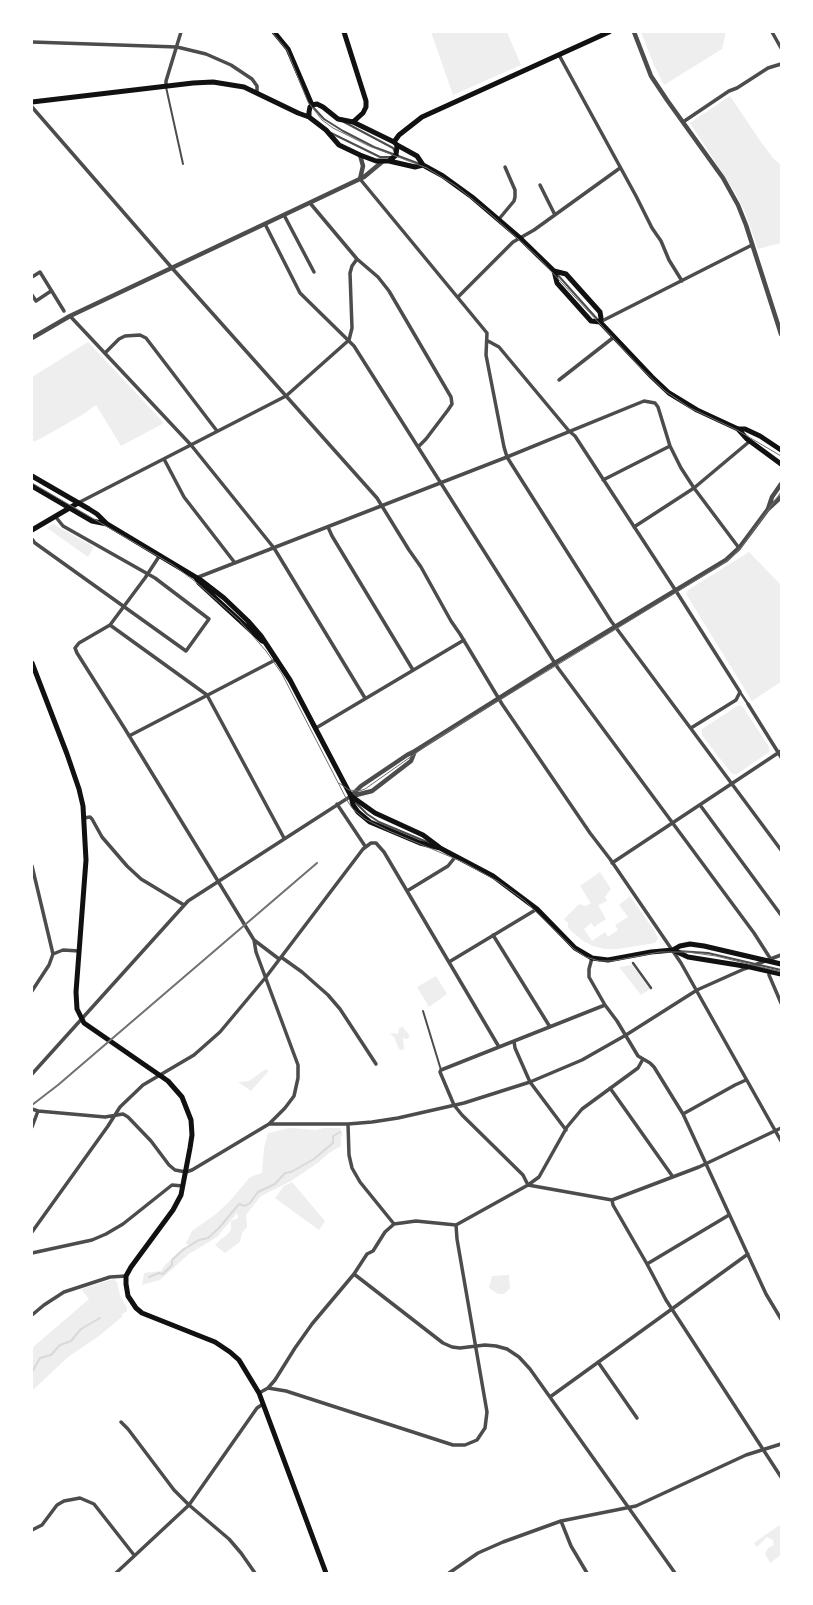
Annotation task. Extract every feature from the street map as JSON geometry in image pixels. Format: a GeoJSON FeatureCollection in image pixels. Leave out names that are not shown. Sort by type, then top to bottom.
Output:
{"type":"FeatureCollection","features":[{"type":"Feature","properties":{"kind":"main road"},"geometry":{"type":"LineString","coordinates":[[274,32],[282,40],[289,52],[312,105],[309,112],[310,117]]}},
{"type":"Feature","properties":{"kind":"main road"},"geometry":{"type":"LineString","coordinates":[[344,32],[366,101],[364,113],[353,122]]}},
{"type":"Feature","properties":{"kind":"main road"},"geometry":{"type":"LineString","coordinates":[[389,161],[396,155],[396,144],[399,135],[422,117],[609,32]]}},
{"type":"Feature","properties":{"kind":"main road"},"geometry":{"type":"LineString","coordinates":[[32,102],[166,86],[213,82],[233,84],[257,92],[298,113],[310,117],[328,132],[339,145],[371,160],[382,162],[389,161],[415,167],[423,165]]}},
{"type":"Feature","properties":{"kind":"main road"},"geometry":{"type":"LineString","coordinates":[[312,105],[320,105],[341,120],[353,122],[417,156],[423,165],[454,184],[499,219],[554,271],[568,276],[600,312],[600,322]]}},
{"type":"Feature","properties":{"kind":"main road"},"geometry":{"type":"LineString","coordinates":[[554,271],[557,283],[591,321],[600,322],[669,393],[697,410],[738,429],[750,441],[781,464]]}},
{"type":"Feature","properties":{"kind":"main road"},"geometry":{"type":"LineString","coordinates":[[738,429],[745,429],[760,436],[781,450]]}},
{"type":"Feature","properties":{"kind":"main road"},"geometry":{"type":"LineString","coordinates":[[32,476],[97,514],[107,524],[210,586],[238,611],[261,636],[263,641],[277,659],[316,728],[351,796],[353,806],[370,822],[420,843],[440,848],[457,855],[493,876],[537,909],[575,948],[592,958],[608,960],[651,952],[673,950],[680,946],[690,944],[769,959],[781,964]]}},
{"type":"Feature","properties":{"kind":"main road"},"geometry":{"type":"LineString","coordinates":[[32,486],[92,521],[107,524]]}},
{"type":"Feature","properties":{"kind":"main road"},"geometry":{"type":"LineString","coordinates":[[32,530],[78,503]]}},
{"type":"Feature","properties":{"kind":"main road"},"geometry":{"type":"LineString","coordinates":[[32,663],[75,775],[82,799],[86,860],[79,951],[76,1002],[77,1009],[84,1023],[160,1075],[175,1088],[182,1097],[191,1120],[192,1135],[186,1172],[178,1203],[131,1266],[126,1276],[128,1296],[136,1308],[142,1313],[206,1338],[220,1345],[239,1360],[259,1393],[326,1573]]}},
{"type":"Feature","properties":{"kind":"main road"},"geometry":{"type":"LineString","coordinates":[[351,796],[375,813],[423,835],[440,848]]}},
{"type":"Feature","properties":{"kind":"main road"},"geometry":{"type":"LineString","coordinates":[[673,950],[688,957],[750,967],[781,974]]}},
{"type":"Feature","properties":{"kind":"street"},"geometry":{"type":"LineString","coordinates":[[166,86],[166,81],[181,32]]}},
{"type":"Feature","properties":{"kind":"street"},"geometry":{"type":"LineString","coordinates":[[634,32],[651,76],[727,186],[746,225],[781,334]]}},
{"type":"Feature","properties":{"kind":"street"},"geometry":{"type":"LineString","coordinates":[[772,32],[781,48]]}},
{"type":"Feature","properties":{"kind":"street"},"geometry":{"type":"LineString","coordinates":[[32,42],[176,47],[206,54],[231,65],[252,79],[257,86],[257,92]]}},
{"type":"Feature","properties":{"kind":"street"},"geometry":{"type":"LineString","coordinates":[[559,55],[636,196],[646,218],[682,281]]}},
{"type":"Feature","properties":{"kind":"street"},"geometry":{"type":"LineString","coordinates":[[683,122],[768,68],[781,64]]}},
{"type":"Feature","properties":{"kind":"street"},"geometry":{"type":"LineString","coordinates":[[32,107],[382,505],[408,550],[421,566],[447,615],[464,640],[499,699],[590,833],[673,950],[697,990],[710,1017],[781,1141]]}},
{"type":"Feature","properties":{"kind":"street"},"geometry":{"type":"LineString","coordinates":[[360,155],[363,166],[360,179]]}},
{"type":"Feature","properties":{"kind":"street"},"geometry":{"type":"LineString","coordinates":[[32,338],[70,316],[360,179],[382,162]]}},
{"type":"Feature","properties":{"kind":"street"},"geometry":{"type":"LineString","coordinates":[[499,219],[515,197],[515,190],[505,167]]}},
{"type":"Feature","properties":{"kind":"street"},"geometry":{"type":"LineString","coordinates":[[458,297],[513,242],[555,215],[620,168]]}},
{"type":"Feature","properties":{"kind":"street"},"geometry":{"type":"LineString","coordinates":[[360,179],[485,328],[488,342],[486,355],[507,457],[616,627],[781,850]]}},
{"type":"Feature","properties":{"kind":"street"},"geometry":{"type":"LineString","coordinates":[[540,185],[555,215]]}},
{"type":"Feature","properties":{"kind":"street"},"geometry":{"type":"LineString","coordinates":[[310,203],[357,259],[378,277],[390,291],[450,393],[452,404],[426,439],[418,447]]}},
{"type":"Feature","properties":{"kind":"street"},"geometry":{"type":"LineString","coordinates":[[284,215],[314,272]]}},
{"type":"Feature","properties":{"kind":"street"},"geometry":{"type":"LineString","coordinates":[[265,224],[300,293],[349,340],[555,663],[754,933],[769,959]]}},
{"type":"Feature","properties":{"kind":"street"},"geometry":{"type":"LineString","coordinates":[[600,322],[752,245]]}},
{"type":"Feature","properties":{"kind":"street"},"geometry":{"type":"LineString","coordinates":[[78,503],[286,396],[349,340],[352,328],[350,273],[352,266],[357,259]]}},
{"type":"Feature","properties":{"kind":"street"},"geometry":{"type":"LineString","coordinates":[[32,277],[40,272],[64,311]]}},
{"type":"Feature","properties":{"kind":"street"},"geometry":{"type":"LineString","coordinates":[[32,295],[36,300],[51,291]]}},
{"type":"Feature","properties":{"kind":"street"},"geometry":{"type":"LineString","coordinates":[[70,316],[191,445],[274,548],[365,698]]}},
{"type":"Feature","properties":{"kind":"street"},"geometry":{"type":"LineString","coordinates":[[105,353],[119,339],[125,336],[140,335],[146,338],[217,431]]}},
{"type":"Feature","properties":{"kind":"street"},"geometry":{"type":"LineString","coordinates":[[559,380],[614,337]]}},
{"type":"Feature","properties":{"kind":"street"},"geometry":{"type":"LineString","coordinates":[[488,342],[499,347],[569,431],[575,436],[780,752],[781,757]]}},
{"type":"Feature","properties":{"kind":"street"},"geometry":{"type":"LineString","coordinates":[[196,578],[507,457],[644,401],[655,403],[658,407],[670,446],[681,468],[694,488],[739,548]]}},
{"type":"Feature","properties":{"kind":"street"},"geometry":{"type":"LineString","coordinates":[[634,527],[694,488],[750,441]]}},
{"type":"Feature","properties":{"kind":"street"},"geometry":{"type":"LineString","coordinates":[[603,480],[670,446]]}},
{"type":"Feature","properties":{"kind":"street"},"geometry":{"type":"LineString","coordinates":[[164,459],[184,497],[235,563]]}},
{"type":"Feature","properties":{"kind":"street"},"geometry":{"type":"LineString","coordinates":[[768,509],[772,497],[781,484]]}},
{"type":"Feature","properties":{"kind":"street"},"geometry":{"type":"LineString","coordinates":[[32,1074],[184,905],[192,898],[351,796],[366,782],[407,755],[555,663],[721,564],[739,548],[768,509],[781,497]]}},
{"type":"Feature","properties":{"kind":"street"},"geometry":{"type":"LineString","coordinates":[[32,539],[35,543],[186,651],[209,619],[147,575],[64,526],[55,516]]}},
{"type":"Feature","properties":{"kind":"street"},"geometry":{"type":"LineString","coordinates":[[328,527],[336,543],[412,670]]}},
{"type":"Feature","properties":{"kind":"street"},"geometry":{"type":"LineString","coordinates":[[33,1109],[38,1111],[105,1117],[122,1114],[127,1116],[151,1140],[169,1165],[175,1170],[186,1172],[192,1170],[269,1124],[290,1103],[297,1087],[298,1065],[256,952],[254,940],[77,654],[75,648],[79,643],[110,625],[160,555]]}},
{"type":"Feature","properties":{"kind":"street"},"geometry":{"type":"LineString","coordinates":[[110,625],[207,695],[284,838]]}},
{"type":"Feature","properties":{"kind":"street"},"geometry":{"type":"LineString","coordinates":[[316,728],[464,640]]}},
{"type":"Feature","properties":{"kind":"street"},"geometry":{"type":"LineString","coordinates":[[129,736],[277,659]]}},
{"type":"Feature","properties":{"kind":"street"},"geometry":{"type":"LineString","coordinates":[[692,728],[736,700],[740,692]]}},
{"type":"Feature","properties":{"kind":"street"},"geometry":{"type":"LineString","coordinates":[[351,796],[372,791],[412,761],[415,751]]}},
{"type":"Feature","properties":{"kind":"street"},"geometry":{"type":"LineString","coordinates":[[612,863],[780,752]]}},
{"type":"Feature","properties":{"kind":"street"},"geometry":{"type":"LineString","coordinates":[[338,804],[366,846]]}},
{"type":"Feature","properties":{"kind":"street"},"geometry":{"type":"LineString","coordinates":[[700,805],[781,915]]}},
{"type":"Feature","properties":{"kind":"street"},"geometry":{"type":"LineString","coordinates":[[84,818],[92,819],[106,842],[127,866],[141,879],[184,905]]}},
{"type":"Feature","properties":{"kind":"street"},"geometry":{"type":"LineString","coordinates":[[32,1232],[120,1107],[143,1085],[184,1062],[204,1048],[224,1027],[266,977],[366,846],[374,842],[378,844],[384,852],[499,1047]]}},
{"type":"Feature","properties":{"kind":"street"},"geometry":{"type":"LineString","coordinates":[[407,891],[448,866],[457,855]]}},
{"type":"Feature","properties":{"kind":"street"},"geometry":{"type":"LineString","coordinates":[[32,866],[52,954],[48,965],[32,991]]}},
{"type":"Feature","properties":{"kind":"street"},"geometry":{"type":"LineString","coordinates":[[449,962],[537,909]]}},
{"type":"Feature","properties":{"kind":"street"},"geometry":{"type":"LineString","coordinates":[[494,935],[550,1027]]}},
{"type":"Feature","properties":{"kind":"street"},"geometry":{"type":"LineString","coordinates":[[254,940],[302,972],[328,995],[340,1009],[376,1064]]}},
{"type":"Feature","properties":{"kind":"street"},"geometry":{"type":"LineString","coordinates":[[52,954],[63,950],[79,951]]}},
{"type":"Feature","properties":{"kind":"street"},"geometry":{"type":"LineString","coordinates":[[269,1124],[348,1124],[398,1118],[454,1105],[530,1082],[582,1060],[626,1035],[697,990],[781,955]]}},
{"type":"Feature","properties":{"kind":"street"},"geometry":{"type":"LineString","coordinates":[[592,958],[589,969],[589,978],[638,1056],[654,1066],[683,1114],[766,1294],[781,1319]]}},
{"type":"Feature","properties":{"kind":"street"},"geometry":{"type":"LineString","coordinates":[[633,963],[651,988]]}},
{"type":"Feature","properties":{"kind":"street"},"geometry":{"type":"LineString","coordinates":[[769,971],[769,975],[781,1003]]}},
{"type":"Feature","properties":{"kind":"street"},"geometry":{"type":"LineString","coordinates":[[528,1185],[523,1175],[462,1115],[454,1105],[440,1074],[441,1070],[605,1005]]}},
{"type":"Feature","properties":{"kind":"street"},"geometry":{"type":"LineString","coordinates":[[514,1041],[515,1048],[530,1082],[566,1130]]}},
{"type":"Feature","properties":{"kind":"street"},"geometry":{"type":"LineString","coordinates":[[259,1393],[268,1388],[275,1380],[312,1324],[354,1274],[367,1254],[373,1251],[385,1232],[394,1224],[416,1221],[456,1225],[528,1185],[539,1177],[570,1122],[587,1105],[638,1068],[643,1059]]}},
{"type":"Feature","properties":{"kind":"street"},"geometry":{"type":"LineString","coordinates":[[683,1114],[746,1080]]}},
{"type":"Feature","properties":{"kind":"street"},"geometry":{"type":"LineString","coordinates":[[610,1088],[673,1177]]}},
{"type":"Feature","properties":{"kind":"street"},"geometry":{"type":"LineString","coordinates":[[32,1127],[38,1111]]}},
{"type":"Feature","properties":{"kind":"street"},"geometry":{"type":"LineString","coordinates":[[348,1124],[348,1154],[352,1168],[360,1182],[394,1224]]}},
{"type":"Feature","properties":{"kind":"street"},"geometry":{"type":"LineString","coordinates":[[528,1185],[612,1200],[707,1164],[781,1128]]}},
{"type":"Feature","properties":{"kind":"street"},"geometry":{"type":"LineString","coordinates":[[32,1253],[92,1240],[106,1234],[123,1224],[172,1185],[183,1186]]}},
{"type":"Feature","properties":{"kind":"street"},"geometry":{"type":"LineString","coordinates":[[612,1200],[613,1205],[672,1309],[781,1477]]}},
{"type":"Feature","properties":{"kind":"street"},"geometry":{"type":"LineString","coordinates":[[647,1264],[729,1215]]}},
{"type":"Feature","properties":{"kind":"street"},"geometry":{"type":"LineString","coordinates":[[268,1388],[302,1395],[453,1445],[465,1446],[480,1437],[485,1428],[487,1419],[456,1239],[456,1225]]}},
{"type":"Feature","properties":{"kind":"street"},"geometry":{"type":"LineString","coordinates":[[550,1397],[748,1254]]}},
{"type":"Feature","properties":{"kind":"street"},"geometry":{"type":"LineString","coordinates":[[354,1274],[442,1343],[460,1348],[485,1345],[496,1346],[507,1349],[519,1357],[550,1397],[675,1573]]}},
{"type":"Feature","properties":{"kind":"street"},"geometry":{"type":"LineString","coordinates":[[32,1316],[44,1305],[64,1292],[110,1276],[126,1276]]}},
{"type":"Feature","properties":{"kind":"street"},"geometry":{"type":"LineString","coordinates":[[598,1362],[637,1418]]}},
{"type":"Feature","properties":{"kind":"street"},"geometry":{"type":"LineString","coordinates":[[116,1573],[188,1505],[257,1408],[263,1404]]}},
{"type":"Feature","properties":{"kind":"street"},"geometry":{"type":"LineString","coordinates":[[121,1422],[128,1429],[174,1490],[188,1505],[229,1539],[242,1553],[255,1573]]}},
{"type":"Feature","properties":{"kind":"street"},"geometry":{"type":"LineString","coordinates":[[449,1573],[478,1553],[503,1542],[561,1522],[643,1503],[722,1466],[763,1449],[781,1444]]}},
{"type":"Feature","properties":{"kind":"street"},"geometry":{"type":"LineString","coordinates":[[32,1530],[42,1525],[57,1505],[64,1501],[80,1498],[94,1504],[134,1556]]}},
{"type":"Feature","properties":{"kind":"street"},"geometry":{"type":"LineString","coordinates":[[561,1522],[571,1546],[588,1573]]}},
{"type":"Feature","properties":{"kind":"lane"},"geometry":{"type":"LineString","coordinates":[[166,86],[184,164]]}},
{"type":"Feature","properties":{"kind":"lane"},"geometry":{"type":"LineString","coordinates":[[312,105],[320,115],[332,125],[360,140],[423,165]]}},
{"type":"Feature","properties":{"kind":"lane"},"geometry":{"type":"LineString","coordinates":[[341,120],[392,148],[396,155]]}},
{"type":"Feature","properties":{"kind":"lane"},"geometry":{"type":"LineString","coordinates":[[328,132],[380,157],[386,158],[396,155]]}},
{"type":"Feature","properties":{"kind":"lane"},"geometry":{"type":"LineString","coordinates":[[673,950],[708,953],[781,970]]}},
{"type":"Feature","properties":{"kind":"lane"},"geometry":{"type":"LineString","coordinates":[[423,1011],[441,1070]]}},
{"type":"Feature","properties":{"kind":"shaded area"},"geometry":{"type":"Polygon","coordinates":[[[431,32],[507,32],[521,65],[453,95],[431,32]]]}},
{"type":"Feature","properties":{"kind":"shaded area"},"geometry":{"type":"Polygon","coordinates":[[[641,32],[726,32],[722,49],[664,85],[654,65],[641,32]]]}},
{"type":"Feature","properties":{"kind":"shaded area"},"geometry":{"type":"Polygon","coordinates":[[[730,96],[761,142],[773,158],[781,165],[781,243],[758,249],[745,212],[736,194],[690,123],[730,96]]]}},
{"type":"Feature","properties":{"kind":"shaded area"},"geometry":{"type":"Polygon","coordinates":[[[88,342],[164,423],[121,446],[96,405],[82,415],[40,439],[32,441],[32,377],[88,342]]]}},
{"type":"Feature","properties":{"kind":"shaded area"},"geometry":{"type":"Polygon","coordinates":[[[53,524],[94,547],[88,557],[47,528],[53,524]]]}},
{"type":"Feature","properties":{"kind":"shaded area"},"geometry":{"type":"Polygon","coordinates":[[[749,552],[781,585],[781,685],[779,683],[752,701],[686,594],[688,590],[749,552]]]}},
{"type":"Feature","properties":{"kind":"shaded area"},"geometry":{"type":"Polygon","coordinates":[[[739,705],[743,707],[769,747],[769,752],[737,774],[734,774],[731,773],[702,735],[702,729],[739,705]]]}},
{"type":"Feature","properties":{"kind":"shaded area"},"geometry":{"type":"Polygon","coordinates":[[[600,872],[611,889],[605,897],[607,901],[598,905],[606,919],[594,927],[591,923],[584,929],[592,941],[605,932],[608,937],[618,930],[615,925],[628,917],[619,905],[630,896],[655,932],[658,938],[655,943],[618,949],[604,949],[583,941],[568,928],[568,923],[564,919],[579,904],[586,906],[591,903],[580,886],[600,872]]]}},
{"type":"Feature","properties":{"kind":"shaded area"},"geometry":{"type":"Polygon","coordinates":[[[632,965],[650,989],[641,995],[619,967],[632,965]]]}},
{"type":"Feature","properties":{"kind":"shaded area"},"geometry":{"type":"Polygon","coordinates":[[[436,976],[447,994],[429,1007],[417,987],[436,976]]]}},
{"type":"Feature","properties":{"kind":"shaded area"},"geometry":{"type":"Polygon","coordinates":[[[402,1026],[410,1036],[407,1039],[403,1038],[404,1049],[401,1050],[399,1049],[394,1037],[390,1034],[398,1034],[399,1028],[402,1026]]]}},
{"type":"Feature","properties":{"kind":"shaded area"},"geometry":{"type":"Polygon","coordinates":[[[266,1069],[268,1071],[267,1073],[251,1091],[238,1082],[249,1081],[266,1069]]]}},
{"type":"Feature","properties":{"kind":"shaded area"},"geometry":{"type":"Polygon","coordinates":[[[290,1128],[316,1130],[324,1128],[340,1128],[343,1135],[341,1136],[341,1146],[291,1181],[261,1196],[246,1215],[247,1227],[242,1233],[240,1242],[225,1253],[215,1245],[231,1230],[231,1221],[238,1218],[237,1213],[217,1237],[189,1254],[160,1280],[142,1285],[144,1273],[161,1271],[165,1265],[183,1248],[189,1246],[186,1243],[192,1231],[216,1214],[229,1202],[250,1177],[262,1173],[264,1148],[268,1133],[290,1128]]]}},
{"type":"Feature","properties":{"kind":"shaded area"},"geometry":{"type":"Polygon","coordinates":[[[292,1182],[325,1221],[319,1230],[275,1198],[284,1186],[292,1182]]]}},
{"type":"Feature","properties":{"kind":"shaded area"},"geometry":{"type":"Polygon","coordinates":[[[509,1275],[510,1288],[504,1294],[498,1294],[489,1288],[492,1276],[509,1275]]]}},
{"type":"Feature","properties":{"kind":"shaded area"},"geometry":{"type":"Polygon","coordinates":[[[114,1279],[117,1282],[120,1295],[127,1308],[127,1311],[99,1336],[68,1357],[32,1391],[32,1348],[89,1299],[81,1289],[114,1279]]]}},
{"type":"Feature","properties":{"kind":"shaded area"},"geometry":{"type":"Polygon","coordinates":[[[781,1524],[781,1555],[770,1563],[765,1554],[768,1548],[774,1545],[773,1540],[767,1537],[757,1547],[754,1543],[781,1524]]]}},
{"type":"Feature","properties":{"kind":"waterway"},"geometry":{"type":"LineString","coordinates":[[149,1277],[159,1273],[163,1274],[172,1265],[172,1260],[184,1249],[199,1240],[208,1238],[219,1228],[239,1204],[245,1206],[250,1203],[258,1192],[275,1184],[285,1173],[291,1172],[314,1159],[333,1143],[333,1136],[340,1132]]}},
{"type":"Feature","properties":{"kind":"waterway"},"geometry":{"type":"LineString","coordinates":[[32,1372],[40,1358],[51,1355],[60,1345],[71,1341],[81,1329],[100,1318]]}},
{"type":"Feature","properties":{"kind":"tram line"},"geometry":{"type":"LineString","coordinates":[[272,32],[287,50],[308,102],[322,120],[333,128],[369,146],[427,168],[456,186],[487,211],[537,256],[639,366],[665,391],[690,408],[737,430],[781,456]]}},
{"type":"Feature","properties":{"kind":"tram line"},"geometry":{"type":"LineString","coordinates":[[32,483],[173,565],[196,582],[239,620],[266,651],[282,674],[348,802],[353,809],[365,819],[389,831],[463,862],[499,882],[525,901],[574,949],[586,957],[599,961],[612,961],[660,952],[687,952],[716,956],[781,972]]}},
{"type":"Feature","properties":{"kind":"tram line"},"geometry":{"type":"LineString","coordinates":[[339,783],[349,790],[359,791],[365,789],[436,739],[721,565],[733,556],[743,545],[781,492]]}},
{"type":"Feature","properties":{"kind":"railway"},"geometry":{"type":"LineString","coordinates":[[32,1105],[58,1085],[317,863]]}}]}
